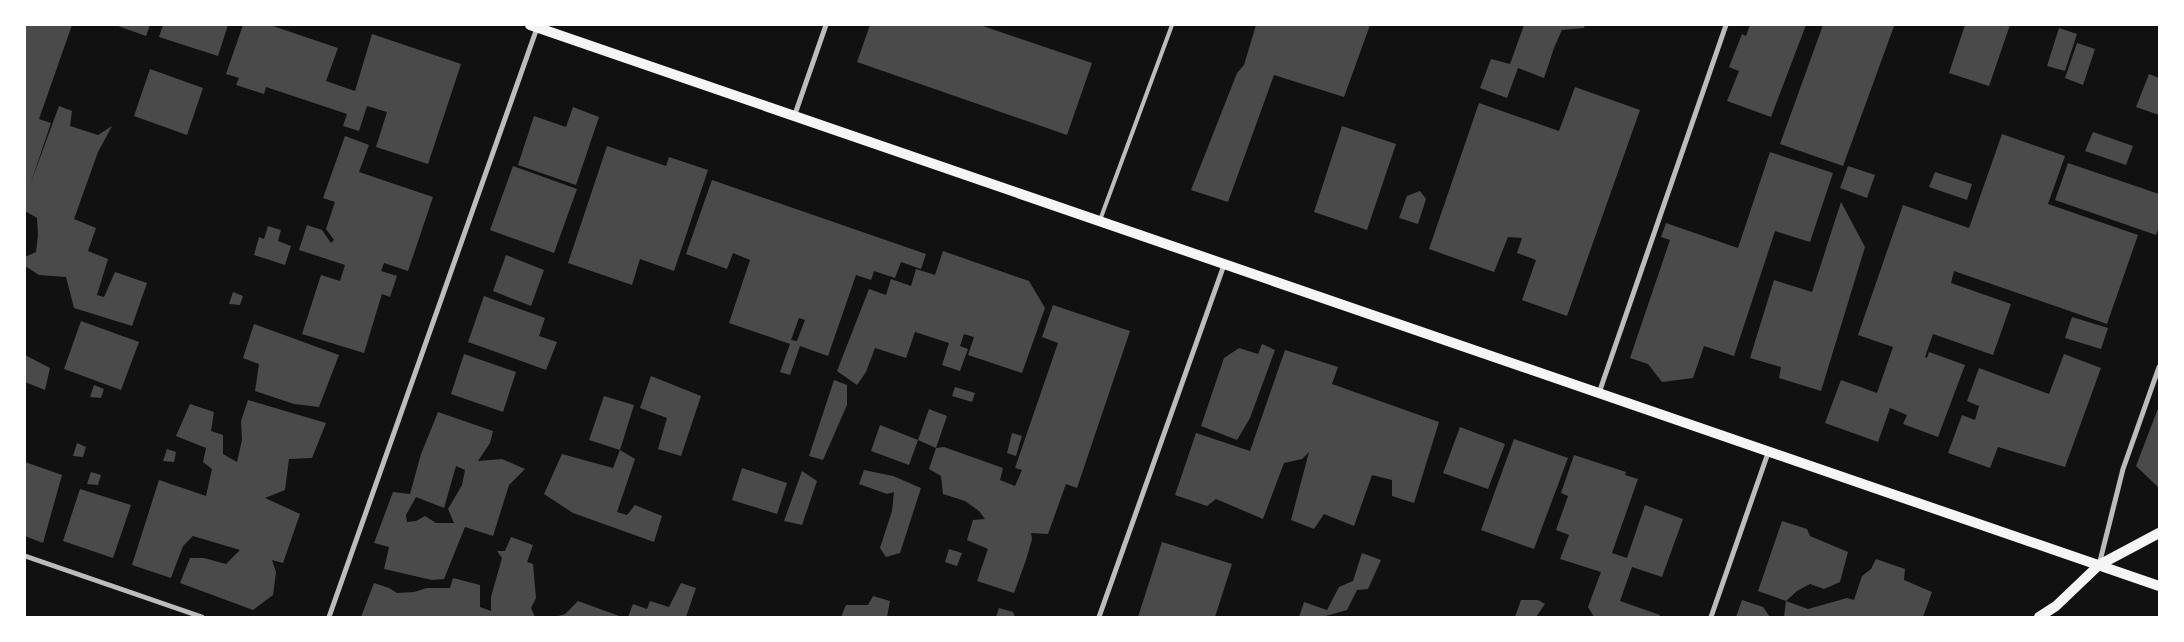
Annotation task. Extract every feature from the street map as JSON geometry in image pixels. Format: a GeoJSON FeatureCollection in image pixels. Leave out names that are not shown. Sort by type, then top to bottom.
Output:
{"type":"FeatureCollection","features":[{"type":"Feature","properties":{"kind":"main road"},"geometry":{"type":"LineString","coordinates":[[534,26],[2159,586]]}},
{"type":"Feature","properties":{"kind":"main road"},"geometry":{"type":"LineString","coordinates":[[2039,617],[2056,606],[2099,565],[2159,533]]}},
{"type":"Feature","properties":{"kind":"street"},"geometry":{"type":"LineString","coordinates":[[794,116],[826,25]]}},
{"type":"Feature","properties":{"kind":"street"},"geometry":{"type":"LineString","coordinates":[[1599,394],[1726,25]]}},
{"type":"Feature","properties":{"kind":"street"},"geometry":{"type":"LineString","coordinates":[[328,617],[534,26]]}},
{"type":"Feature","properties":{"kind":"street"},"geometry":{"type":"LineString","coordinates":[[1099,617],[1224,264]]}},
{"type":"Feature","properties":{"kind":"street"},"geometry":{"type":"LineString","coordinates":[[2099,565],[2122,469],[2159,367]]}},
{"type":"Feature","properties":{"kind":"street"},"geometry":{"type":"LineString","coordinates":[[1711,617],[1768,452]]}},
{"type":"Feature","properties":{"kind":"street"},"geometry":{"type":"LineString","coordinates":[[25,556],[202,617]]}},
{"type":"Feature","properties":{"kind":"lane"},"geometry":{"type":"LineString","coordinates":[[1100,222],[1172,25]]}},
{"type":"Feature","properties":{"kind":"building"},"geometry":{"type":"Polygon","coordinates":[[[25,25],[72,25],[39,119],[51,123],[30,185],[59,106],[72,111],[70,126],[98,135],[112,126],[98,152],[74,219],[96,228],[88,251],[108,259],[97,295],[104,297],[115,272],[147,283],[132,326],[74,308],[66,277],[39,275],[25,266],[25,257],[36,252],[38,235],[37,218],[25,211],[25,25]]]}},
{"type":"Feature","properties":{"kind":"building"},"geometry":{"type":"Polygon","coordinates":[[[115,25],[150,25],[146,36],[115,25]]]}},
{"type":"Feature","properties":{"kind":"building"},"geometry":{"type":"Polygon","coordinates":[[[163,25],[228,25],[218,56],[159,37],[163,25]]]}},
{"type":"Feature","properties":{"kind":"building"},"geometry":{"type":"Polygon","coordinates":[[[243,25],[270,25],[338,48],[326,81],[355,91],[372,34],[461,64],[428,164],[376,147],[387,112],[367,106],[359,131],[343,126],[347,114],[266,87],[264,94],[236,85],[239,78],[226,74],[243,25]]]}},
{"type":"Feature","properties":{"kind":"building"},"geometry":{"type":"Polygon","coordinates":[[[870,25],[980,25],[1092,63],[1067,135],[857,62],[870,25]]]}},
{"type":"Feature","properties":{"kind":"building"},"geometry":{"type":"Polygon","coordinates":[[[1256,25],[1370,25],[1344,97],[1274,75],[1228,202],[1191,190],[1237,73],[1244,65],[1256,25]]]}},
{"type":"Feature","properties":{"kind":"building"},"geometry":{"type":"Polygon","coordinates":[[[1524,25],[1585,25],[1584,28],[1562,30],[1544,78],[1518,68],[1507,98],[1480,88],[1491,59],[1510,64],[1524,25]]]}},
{"type":"Feature","properties":{"kind":"building"},"geometry":{"type":"Polygon","coordinates":[[[1750,25],[1806,25],[1771,117],[1727,101],[1739,71],[1729,67],[1742,34],[1746,36],[1750,25]]]}},
{"type":"Feature","properties":{"kind":"building"},"geometry":{"type":"Polygon","coordinates":[[[1823,25],[1894,26],[1843,166],[1780,144],[1823,25]]]}},
{"type":"Feature","properties":{"kind":"building"},"geometry":{"type":"Polygon","coordinates":[[[1965,25],[2010,25],[1989,86],[1949,73],[1965,25]]]}},
{"type":"Feature","properties":{"kind":"building"},"geometry":{"type":"Polygon","coordinates":[[[2059,28],[2077,34],[2065,71],[2047,66],[2059,28]]]}},
{"type":"Feature","properties":{"kind":"building"},"geometry":{"type":"Polygon","coordinates":[[[2077,43],[2095,49],[2083,85],[2065,78],[2077,43]]]}},
{"type":"Feature","properties":{"kind":"building"},"geometry":{"type":"Polygon","coordinates":[[[150,69],[203,88],[187,135],[134,116],[150,69]]]}},
{"type":"Feature","properties":{"kind":"building"},"geometry":{"type":"Polygon","coordinates":[[[2149,74],[2159,78],[2159,115],[2136,107],[2149,74]]]}},
{"type":"Feature","properties":{"kind":"building"},"geometry":{"type":"Polygon","coordinates":[[[1575,87],[1640,110],[1567,316],[1522,300],[1536,260],[1517,253],[1522,238],[1508,237],[1494,272],[1429,249],[1479,103],[1559,131],[1575,87]]]}},
{"type":"Feature","properties":{"kind":"building"},"geometry":{"type":"Polygon","coordinates":[[[573,107],[599,117],[576,185],[518,165],[534,116],[566,127],[573,107]]]}},
{"type":"Feature","properties":{"kind":"building"},"geometry":{"type":"Polygon","coordinates":[[[1342,126],[1396,144],[1367,230],[1314,212],[1342,126]]]}},
{"type":"Feature","properties":{"kind":"building"},"geometry":{"type":"Polygon","coordinates":[[[2093,132],[2133,146],[2126,165],[2085,151],[2093,132]]]}},
{"type":"Feature","properties":{"kind":"building"},"geometry":{"type":"Polygon","coordinates":[[[2002,134],[2065,156],[2048,204],[2138,235],[2107,324],[1954,271],[1951,283],[2011,304],[1993,355],[1933,334],[1925,357],[1927,358],[1929,352],[1965,365],[1938,437],[1903,424],[1907,415],[1890,408],[1878,442],[1825,423],[1841,380],[1877,393],[1893,347],[1858,335],[1903,205],[1969,228],[2002,134]]]}},
{"type":"Feature","properties":{"kind":"building"},"geometry":{"type":"Polygon","coordinates":[[[345,136],[369,145],[359,172],[433,197],[408,271],[384,263],[381,271],[397,276],[390,297],[382,294],[364,353],[302,334],[321,275],[340,281],[345,265],[299,250],[307,225],[322,230],[331,243],[334,240],[326,229],[335,202],[323,198],[345,136]]]}},
{"type":"Feature","properties":{"kind":"building"},"geometry":{"type":"Polygon","coordinates":[[[607,146],[666,166],[669,157],[708,170],[674,271],[640,259],[632,285],[568,263],[607,146]]]}},
{"type":"Feature","properties":{"kind":"building"},"geometry":{"type":"Polygon","coordinates":[[[1770,152],[1833,173],[1810,242],[1775,231],[1734,356],[1704,346],[1693,378],[1662,382],[1648,364],[1630,358],[1670,240],[1661,237],[1666,223],[1738,248],[1770,152]]]}},
{"type":"Feature","properties":{"kind":"building"},"geometry":{"type":"Polygon","coordinates":[[[2068,163],[2159,194],[2159,227],[2156,235],[2055,200],[2068,163]]]}},
{"type":"Feature","properties":{"kind":"building"},"geometry":{"type":"Polygon","coordinates":[[[513,166],[577,189],[554,253],[490,230],[513,166]]]}},
{"type":"Feature","properties":{"kind":"building"},"geometry":{"type":"Polygon","coordinates":[[[1848,166],[1875,175],[1867,198],[1840,188],[1848,166]]]}},
{"type":"Feature","properties":{"kind":"building"},"geometry":{"type":"Polygon","coordinates":[[[1935,172],[1972,184],[1967,200],[1929,187],[1935,172]]]}},
{"type":"Feature","properties":{"kind":"building"},"geometry":{"type":"Polygon","coordinates":[[[712,180],[926,254],[921,269],[901,262],[895,278],[874,271],[871,280],[856,275],[828,356],[800,346],[790,375],[780,372],[790,344],[729,323],[750,260],[733,253],[727,269],[686,254],[712,180]],[[799,318],[791,340],[797,341],[805,320],[799,318]]]}},
{"type":"Feature","properties":{"kind":"building"},"geometry":{"type":"Polygon","coordinates":[[[1420,191],[1426,199],[1418,224],[1399,218],[1407,196],[1420,191]]]}},
{"type":"Feature","properties":{"kind":"building"},"geometry":{"type":"Polygon","coordinates":[[[1841,202],[1865,247],[1821,391],[1779,378],[1781,367],[1750,358],[1774,280],[1812,292],[1841,202]]]}},
{"type":"Feature","properties":{"kind":"building"},"geometry":{"type":"Polygon","coordinates":[[[268,226],[281,230],[278,241],[291,246],[285,265],[254,255],[259,237],[264,239],[268,226]]]}},
{"type":"Feature","properties":{"kind":"building"},"geometry":{"type":"Polygon","coordinates":[[[943,251],[1029,281],[1045,308],[1022,373],[968,355],[974,337],[964,334],[960,346],[968,349],[960,371],[942,365],[949,343],[915,332],[906,358],[875,348],[866,372],[857,385],[837,371],[869,289],[886,295],[891,279],[911,286],[916,269],[935,275],[943,251]]]}},
{"type":"Feature","properties":{"kind":"building"},"geometry":{"type":"Polygon","coordinates":[[[506,255],[544,270],[531,306],[493,291],[506,255]]]}},
{"type":"Feature","properties":{"kind":"building"},"geometry":{"type":"Polygon","coordinates":[[[233,292],[243,296],[240,305],[229,304],[233,292]]]}},
{"type":"Feature","properties":{"kind":"building"},"geometry":{"type":"Polygon","coordinates":[[[484,296],[545,318],[539,336],[557,342],[546,370],[468,342],[484,296]]]}},
{"type":"Feature","properties":{"kind":"building"},"geometry":{"type":"Polygon","coordinates":[[[1053,305],[1130,331],[1077,488],[1066,484],[1048,534],[1031,533],[1032,539],[1014,593],[977,581],[988,549],[967,540],[973,520],[985,519],[979,511],[965,501],[943,494],[941,476],[929,469],[936,448],[944,447],[1003,468],[1000,480],[1015,486],[1022,470],[1015,468],[1058,343],[1042,337],[1053,305]]]}},
{"type":"Feature","properties":{"kind":"building"},"geometry":{"type":"Polygon","coordinates":[[[2072,317],[2108,328],[2101,349],[2065,338],[2072,317]]]}},
{"type":"Feature","properties":{"kind":"building"},"geometry":{"type":"Polygon","coordinates":[[[81,321],[139,342],[121,390],[64,369],[81,321]]]}},
{"type":"Feature","properties":{"kind":"building"},"geometry":{"type":"Polygon","coordinates":[[[254,324],[339,355],[319,407],[294,404],[255,391],[259,364],[243,358],[254,324]]]}},
{"type":"Feature","properties":{"kind":"building"},"geometry":{"type":"Polygon","coordinates":[[[1262,344],[1275,350],[1250,418],[1237,440],[1201,426],[1224,358],[1239,348],[1258,354],[1262,344]]]}},
{"type":"Feature","properties":{"kind":"building"},"geometry":{"type":"Polygon","coordinates":[[[1285,350],[1338,367],[1332,384],[1439,422],[1414,503],[1392,496],[1392,480],[1372,475],[1354,526],[1324,514],[1314,529],[1291,520],[1309,452],[1302,459],[1284,463],[1263,519],[1216,499],[1207,506],[1175,495],[1196,433],[1250,451],[1285,350]]]}},
{"type":"Feature","properties":{"kind":"building"},"geometry":{"type":"Polygon","coordinates":[[[464,354],[516,372],[503,412],[451,394],[464,354]]]}},
{"type":"Feature","properties":{"kind":"building"},"geometry":{"type":"Polygon","coordinates":[[[2064,354],[2101,368],[2065,467],[1998,447],[1990,468],[1948,453],[1962,415],[1975,420],[1979,406],[1967,401],[1979,368],[2049,394],[2064,354]]]}},
{"type":"Feature","properties":{"kind":"building"},"geometry":{"type":"Polygon","coordinates":[[[25,355],[50,368],[45,390],[25,382],[25,355]]]}},
{"type":"Feature","properties":{"kind":"building"},"geometry":{"type":"Polygon","coordinates":[[[651,376],[701,396],[681,456],[658,449],[667,418],[640,408],[651,376]]]}},
{"type":"Feature","properties":{"kind":"building"},"geometry":{"type":"Polygon","coordinates":[[[834,380],[847,385],[847,405],[823,460],[809,456],[834,380]]]}},
{"type":"Feature","properties":{"kind":"building"},"geometry":{"type":"Polygon","coordinates":[[[94,385],[104,389],[101,398],[90,397],[94,385]]]}},
{"type":"Feature","properties":{"kind":"building"},"geometry":{"type":"Polygon","coordinates":[[[955,387],[975,393],[972,402],[952,396],[955,387]]]}},
{"type":"Feature","properties":{"kind":"building"},"geometry":{"type":"Polygon","coordinates":[[[604,396],[634,405],[620,450],[589,440],[604,396]]]}},
{"type":"Feature","properties":{"kind":"building"},"geometry":{"type":"Polygon","coordinates":[[[248,400],[326,423],[312,458],[289,459],[285,490],[265,498],[300,514],[283,563],[272,560],[276,572],[273,595],[253,610],[180,583],[190,558],[204,558],[226,564],[240,550],[193,536],[183,546],[171,578],[132,565],[159,480],[206,496],[212,469],[203,462],[206,448],[176,436],[190,404],[214,412],[211,431],[223,435],[223,454],[237,462],[242,440],[241,421],[248,400]]]}},
{"type":"Feature","properties":{"kind":"building"},"geometry":{"type":"Polygon","coordinates":[[[2159,406],[2159,488],[2136,466],[2159,406]]]}},
{"type":"Feature","properties":{"kind":"building"},"geometry":{"type":"Polygon","coordinates":[[[929,409],[947,416],[936,448],[918,440],[929,409]]]}},
{"type":"Feature","properties":{"kind":"building"},"geometry":{"type":"Polygon","coordinates":[[[438,412],[493,431],[490,443],[478,461],[502,459],[525,469],[509,485],[493,536],[465,527],[444,579],[432,580],[384,569],[389,547],[374,543],[393,492],[410,494],[421,454],[438,412]],[[456,466],[444,508],[416,497],[406,515],[407,522],[416,521],[425,516],[436,523],[454,523],[448,509],[462,485],[465,470],[456,466]]]}},
{"type":"Feature","properties":{"kind":"building"},"geometry":{"type":"Polygon","coordinates":[[[880,425],[918,440],[909,465],[871,451],[880,425]]]}},
{"type":"Feature","properties":{"kind":"building"},"geometry":{"type":"Polygon","coordinates":[[[1460,427],[1505,444],[1488,489],[1443,473],[1460,427]]]}},
{"type":"Feature","properties":{"kind":"building"},"geometry":{"type":"Polygon","coordinates":[[[1012,433],[1022,436],[1016,456],[1007,453],[1012,433]]]}},
{"type":"Feature","properties":{"kind":"building"},"geometry":{"type":"Polygon","coordinates":[[[1514,439],[1568,458],[1534,549],[1481,530],[1514,439]]]}},
{"type":"Feature","properties":{"kind":"building"},"geometry":{"type":"Polygon","coordinates":[[[77,443],[86,447],[83,457],[73,456],[77,443]]]}},
{"type":"Feature","properties":{"kind":"building"},"geometry":{"type":"Polygon","coordinates":[[[167,449],[176,452],[174,462],[163,461],[167,449]]]}},
{"type":"Feature","properties":{"kind":"building"},"geometry":{"type":"Polygon","coordinates":[[[620,450],[635,459],[617,512],[627,515],[635,505],[662,516],[654,542],[573,513],[544,494],[562,454],[613,468],[620,450]]]}},
{"type":"Feature","properties":{"kind":"building"},"geometry":{"type":"Polygon","coordinates":[[[1574,455],[1626,472],[1625,475],[1638,479],[1612,553],[1627,558],[1645,505],[1683,519],[1662,577],[1632,567],[1620,601],[1660,615],[1659,617],[1594,617],[1588,607],[1601,572],[1560,559],[1569,535],[1556,530],[1568,496],[1561,493],[1574,455]]]}},
{"type":"Feature","properties":{"kind":"building"},"geometry":{"type":"Polygon","coordinates":[[[25,462],[62,475],[43,543],[25,536],[25,462]]]}},
{"type":"Feature","properties":{"kind":"building"},"geometry":{"type":"Polygon","coordinates":[[[742,468],[787,483],[777,514],[732,500],[742,468]]]}},
{"type":"Feature","properties":{"kind":"building"},"geometry":{"type":"Polygon","coordinates":[[[864,470],[893,476],[921,488],[900,553],[886,557],[880,548],[892,511],[894,492],[887,494],[859,484],[864,470]]]}},
{"type":"Feature","properties":{"kind":"building"},"geometry":{"type":"Polygon","coordinates":[[[802,471],[817,481],[802,525],[784,521],[802,471]]]}},
{"type":"Feature","properties":{"kind":"building"},"geometry":{"type":"Polygon","coordinates":[[[91,472],[101,475],[98,485],[87,484],[91,472]]]}},
{"type":"Feature","properties":{"kind":"building"},"geometry":{"type":"Polygon","coordinates":[[[80,489],[131,505],[113,558],[63,541],[80,489]]]}},
{"type":"Feature","properties":{"kind":"building"},"geometry":{"type":"Polygon","coordinates":[[[1782,521],[1807,529],[1810,536],[1848,552],[1840,582],[1824,589],[1810,584],[1797,591],[1786,601],[1758,591],[1782,521]]]}},
{"type":"Feature","properties":{"kind":"building"},"geometry":{"type":"Polygon","coordinates":[[[511,537],[533,545],[527,562],[533,564],[536,598],[531,608],[535,617],[361,617],[374,583],[397,593],[414,592],[427,588],[450,588],[453,578],[480,585],[480,607],[491,611],[491,597],[502,558],[497,551],[505,551],[511,537]]]}},
{"type":"Feature","properties":{"kind":"building"},"geometry":{"type":"Polygon","coordinates":[[[1162,542],[1232,564],[1215,617],[1138,617],[1162,542]]]}},
{"type":"Feature","properties":{"kind":"building"},"geometry":{"type":"Polygon","coordinates":[[[949,549],[962,553],[957,566],[945,562],[949,549]]]}},
{"type":"Feature","properties":{"kind":"building"},"geometry":{"type":"Polygon","coordinates":[[[1362,553],[1381,560],[1368,589],[1357,590],[1347,610],[1322,617],[1299,617],[1304,602],[1327,610],[1339,587],[1353,581],[1362,553]]]}},
{"type":"Feature","properties":{"kind":"building"},"geometry":{"type":"Polygon","coordinates":[[[1876,559],[1905,569],[1904,580],[1932,592],[1923,617],[1784,617],[1786,601],[1808,609],[1847,598],[1854,600],[1862,576],[1871,569],[1876,559]]]}},
{"type":"Feature","properties":{"kind":"building"},"geometry":{"type":"Polygon","coordinates":[[[681,583],[696,588],[686,617],[628,617],[633,604],[647,609],[650,601],[669,607],[681,583]]]}},
{"type":"Feature","properties":{"kind":"building"},"geometry":{"type":"Polygon","coordinates":[[[873,596],[890,601],[887,617],[841,617],[846,605],[868,605],[873,596]]]}},
{"type":"Feature","properties":{"kind":"building"},"geometry":{"type":"Polygon","coordinates":[[[1521,600],[1538,600],[1545,604],[1536,617],[1515,617],[1521,600]]]}},
{"type":"Feature","properties":{"kind":"building"},"geometry":{"type":"Polygon","coordinates":[[[1742,600],[1763,607],[1770,617],[1736,617],[1742,600]]]}},
{"type":"Feature","properties":{"kind":"building"},"geometry":{"type":"Polygon","coordinates":[[[578,601],[622,617],[555,617],[565,614],[578,601]]]}},
{"type":"Feature","properties":{"kind":"building"},"geometry":{"type":"Polygon","coordinates":[[[999,608],[1013,612],[1015,617],[996,617],[999,608]]]}}]}
